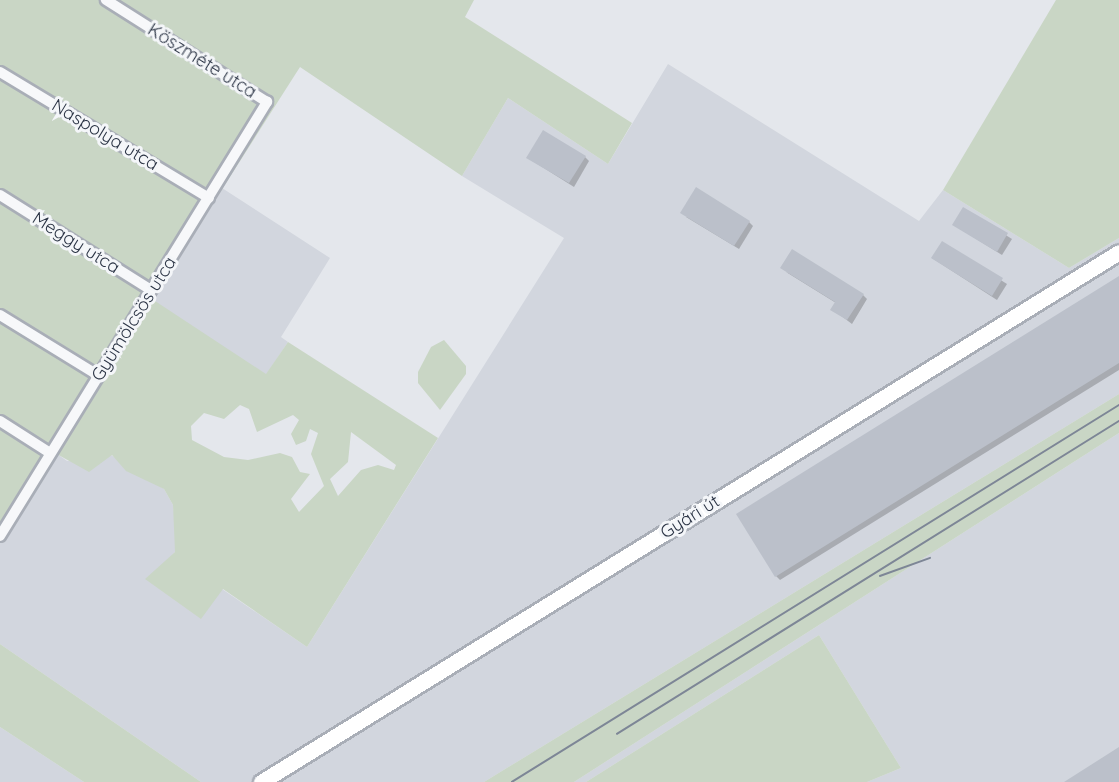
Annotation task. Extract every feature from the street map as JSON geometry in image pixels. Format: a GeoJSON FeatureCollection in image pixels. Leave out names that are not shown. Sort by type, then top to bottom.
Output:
{"type":"FeatureCollection","features":[{"type":"Feature","properties":{"kind":"street","name":"Köszméte utca"},"geometry":{"type":"LineString","coordinates":[[106,0],[267,102]]}},
{"type":"Feature","properties":{"kind":"street","name":"Naspolya utca"},"geometry":{"type":"LineString","coordinates":[[0,72],[209,198]]}},
{"type":"Feature","properties":{"kind":"street","name":"Gyümölcsös utca"},"geometry":{"type":"LineString","coordinates":[[0,536],[267,102]]}},
{"type":"Feature","properties":{"kind":"street","name":"Meggy utca"},"geometry":{"type":"LineString","coordinates":[[0,195],[151,290]]}},
{"type":"Feature","properties":{"kind":"street","name":"Gyári út"},"geometry":{"type":"LineString","coordinates":[[261,782],[1119,252]]}},
{"type":"Feature","properties":{"kind":"street"},"geometry":{"type":"LineString","coordinates":[[0,315],[99,376]]}},
{"type":"Feature","properties":{"kind":"street"},"geometry":{"type":"LineString","coordinates":[[0,421],[50,453]]}},
{"type":"Feature","properties":{"kind":"shaded area"},"geometry":{"type":"Polygon","coordinates":[[[668,64],[919,221],[943,190],[1069,268],[1119,238],[1119,394],[484,782],[201,782],[0,644],[0,542],[56,453],[67,461],[101,461],[111,455],[164,489],[173,505],[177,536],[175,552],[162,567],[222,589],[307,647],[564,238],[462,176],[508,98],[608,164],[668,64]]]}},
{"type":"Feature","properties":{"kind":"shaded area"},"geometry":{"type":"Polygon","coordinates":[[[222,188],[330,258],[281,337],[288,342],[266,375],[152,300],[222,188]]]}},
{"type":"Feature","properties":{"kind":"shaded area"},"geometry":{"type":"Polygon","coordinates":[[[1119,433],[1119,782],[867,782],[901,768],[819,635],[586,782],[574,782],[1119,433]]]}},
{"type":"Feature","properties":{"kind":"shaded area"},"geometry":{"type":"Polygon","coordinates":[[[0,727],[84,782],[0,782],[0,727]]]}},
{"type":"Feature","properties":{"kind":"green space"},"geometry":{"type":"Polygon","coordinates":[[[0,0],[474,0],[465,17],[632,123],[608,164],[508,98],[462,176],[300,67],[152,299],[266,374],[288,342],[438,438],[307,647],[223,589],[201,619],[145,579],[175,552],[173,505],[164,489],[126,471],[112,455],[89,472],[55,453],[0,542],[0,0]],[[240,405],[224,419],[204,413],[191,426],[192,440],[224,457],[248,460],[280,453],[292,457],[300,472],[310,474],[291,499],[299,512],[324,486],[311,454],[318,433],[310,429],[306,441],[296,445],[291,434],[299,420],[293,415],[257,432],[249,409],[240,405]],[[351,432],[348,462],[330,479],[338,496],[361,470],[378,465],[394,470],[396,465],[351,432]]]}},
{"type":"Feature","properties":{"kind":"green space"},"geometry":{"type":"Polygon","coordinates":[[[1056,0],[1119,0],[1119,238],[1069,268],[943,190],[1056,0]]]}},
{"type":"Feature","properties":{"kind":"green space"},"geometry":{"type":"Polygon","coordinates":[[[444,340],[466,366],[466,374],[440,410],[418,383],[418,372],[431,347],[444,340]]]}},
{"type":"Feature","properties":{"kind":"green space"},"geometry":{"type":"Polygon","coordinates":[[[1119,394],[1119,433],[574,782],[484,782],[1119,394]]]}},
{"type":"Feature","properties":{"kind":"green space"},"geometry":{"type":"Polygon","coordinates":[[[819,635],[901,768],[867,782],[586,782],[819,635]]]}},
{"type":"Feature","properties":{"kind":"green space"},"geometry":{"type":"Polygon","coordinates":[[[0,644],[201,782],[84,782],[0,727],[0,644]]]}},
{"type":"Feature","properties":{"kind":"building"},"geometry":{"type":"Polygon","coordinates":[[[543,130],[586,156],[569,183],[526,158],[543,130]]]}},
{"type":"Feature","properties":{"kind":"building"},"geometry":{"type":"Polygon","coordinates":[[[696,187],[750,221],[734,246],[680,213],[696,187]]]}},
{"type":"Feature","properties":{"kind":"building"},"geometry":{"type":"Polygon","coordinates":[[[963,207],[1008,233],[997,252],[952,225],[963,207]]]}},
{"type":"Feature","properties":{"kind":"building"},"geometry":{"type":"Polygon","coordinates":[[[942,241],[1003,278],[992,296],[931,258],[942,241]]]}},
{"type":"Feature","properties":{"kind":"building"},"geometry":{"type":"Polygon","coordinates":[[[792,249],[864,294],[847,320],[830,310],[835,302],[780,268],[792,249]]]}},
{"type":"Feature","properties":{"kind":"building"},"geometry":{"type":"Polygon","coordinates":[[[1119,276],[1119,363],[775,577],[736,514],[1119,276]]]}},
{"type":"Feature","properties":{"kind":"building"},"geometry":{"type":"Polygon","coordinates":[[[1119,747],[1119,782],[1064,782],[1119,747]]]}},
{"type":"Feature","properties":{"kind":"tram line"},"geometry":{"type":"LineString","coordinates":[[512,782],[1119,405]]}},
{"type":"Feature","properties":{"kind":"tram line"},"geometry":{"type":"LineString","coordinates":[[617,734],[1119,421]]}},
{"type":"Feature","properties":{"kind":"tram line"},"geometry":{"type":"LineString","coordinates":[[880,576],[930,558]]}}]}
